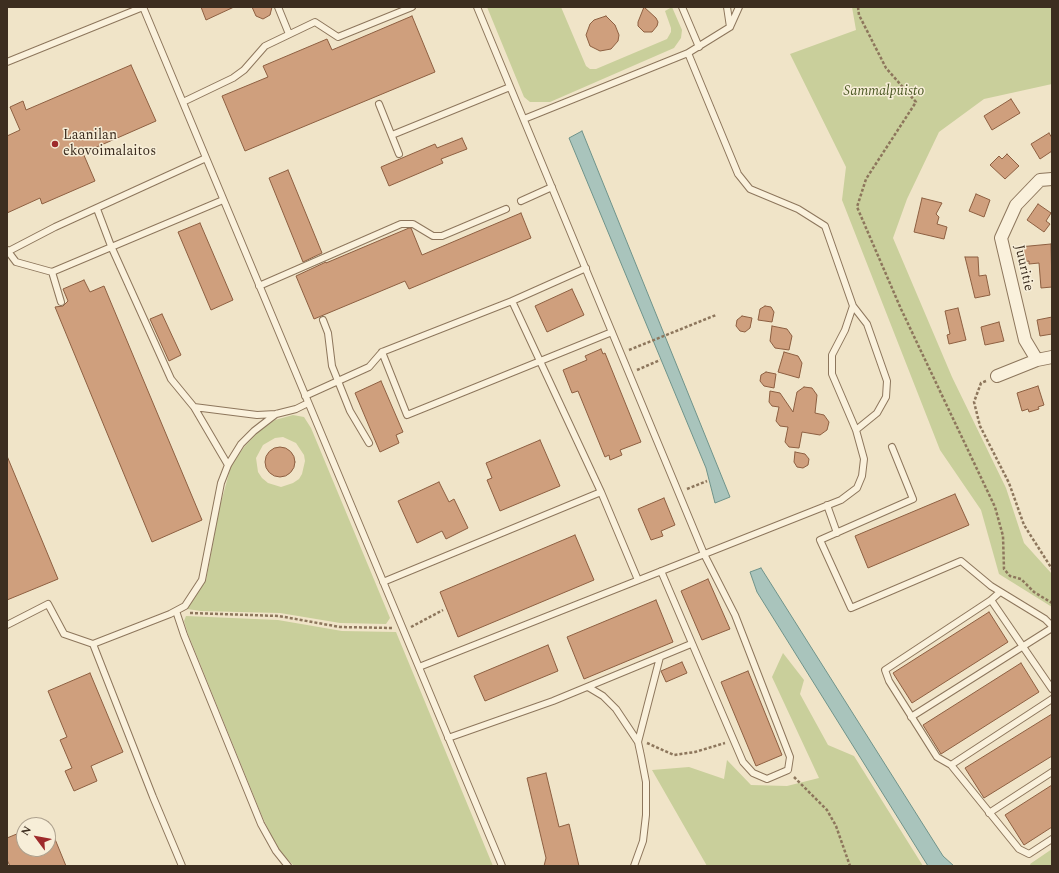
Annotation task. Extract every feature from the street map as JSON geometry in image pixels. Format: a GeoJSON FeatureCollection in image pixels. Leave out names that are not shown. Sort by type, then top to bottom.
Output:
{"type":"FeatureCollection","features":[{"type":"Feature","properties":{"kind":"street","name":"Juuritie"},"geometry":{"type":"LineString","coordinates":[[1037,360],[1025,340],[1001,238],[1016,205],[1040,180],[1052,179]]}},
{"type":"Feature","properties":{"kind":"street"},"geometry":{"type":"LineString","coordinates":[[997,376],[1037,360],[1052,357]]}},
{"type":"Feature","properties":{"kind":"lane"},"geometry":{"type":"LineString","coordinates":[[7,62],[143,7],[502,866]]}},
{"type":"Feature","properties":{"kind":"lane"},"geometry":{"type":"LineString","coordinates":[[278,7],[290,34]]}},
{"type":"Feature","properties":{"kind":"lane"},"geometry":{"type":"LineString","coordinates":[[183,102],[233,78],[244,70],[265,46],[315,22],[338,37],[412,7]]}},
{"type":"Feature","properties":{"kind":"lane"},"geometry":{"type":"LineString","coordinates":[[477,7],[704,554],[735,615],[790,757],[788,770],[767,779],[753,774],[743,762],[691,644],[661,571]]}},
{"type":"Feature","properties":{"kind":"lane"},"geometry":{"type":"LineString","coordinates":[[682,7],[699,47]]}},
{"type":"Feature","properties":{"kind":"lane"},"geometry":{"type":"LineString","coordinates":[[727,7],[730,27]]}},
{"type":"Feature","properties":{"kind":"lane"},"geometry":{"type":"LineString","coordinates":[[524,119],[688,53],[730,27],[739,7]]}},
{"type":"Feature","properties":{"kind":"lane"},"geometry":{"type":"LineString","coordinates":[[688,53],[738,174],[750,189],[798,209],[825,226],[853,306],[867,324],[887,381],[886,397],[877,413],[856,430]]}},
{"type":"Feature","properties":{"kind":"lane"},"geometry":{"type":"LineString","coordinates":[[392,135],[510,87]]}},
{"type":"Feature","properties":{"kind":"lane"},"geometry":{"type":"LineString","coordinates":[[379,104],[399,154]]}},
{"type":"Feature","properties":{"kind":"lane"},"geometry":{"type":"LineString","coordinates":[[206,158],[55,227],[7,251],[16,262],[52,272],[223,200]]}},
{"type":"Feature","properties":{"kind":"lane"},"geometry":{"type":"LineString","coordinates":[[521,201],[552,187]]}},
{"type":"Feature","properties":{"kind":"lane"},"geometry":{"type":"LineString","coordinates":[[97,209],[111,246],[171,379],[194,407],[228,465]]}},
{"type":"Feature","properties":{"kind":"lane"},"geometry":{"type":"LineString","coordinates":[[259,286],[401,224],[412,224],[433,236],[442,236],[506,209]]}},
{"type":"Feature","properties":{"kind":"lane"},"geometry":{"type":"LineString","coordinates":[[305,396],[369,367],[382,352],[512,300],[586,268]]}},
{"type":"Feature","properties":{"kind":"lane"},"geometry":{"type":"LineString","coordinates":[[52,272],[60,302]]}},
{"type":"Feature","properties":{"kind":"lane"},"geometry":{"type":"LineString","coordinates":[[512,300],[601,492],[638,580]]}},
{"type":"Feature","properties":{"kind":"lane"},"geometry":{"type":"LineString","coordinates":[[419,667],[827,506],[841,500],[857,488],[862,476],[864,459],[856,430],[832,374],[832,355],[845,330],[853,306]]}},
{"type":"Feature","properties":{"kind":"lane"},"geometry":{"type":"LineString","coordinates":[[322,320],[328,333],[332,366],[350,411],[369,442]]}},
{"type":"Feature","properties":{"kind":"lane"},"geometry":{"type":"LineString","coordinates":[[382,352],[407,415],[612,332]]}},
{"type":"Feature","properties":{"kind":"lane"},"geometry":{"type":"LineString","coordinates":[[194,407],[257,415],[276,414],[296,409],[308,403]]}},
{"type":"Feature","properties":{"kind":"lane"},"geometry":{"type":"LineString","coordinates":[[7,626],[48,604],[64,634],[93,644],[176,611],[184,606],[202,580],[221,482],[228,465],[241,444],[254,431],[276,414]]}},
{"type":"Feature","properties":{"kind":"lane"},"geometry":{"type":"LineString","coordinates":[[892,447],[913,499],[820,540],[851,608],[961,561],[1000,592],[1045,618],[1052,627],[1023,647],[911,717]]}},
{"type":"Feature","properties":{"kind":"lane"},"geometry":{"type":"LineString","coordinates":[[383,582],[601,492]]}},
{"type":"Feature","properties":{"kind":"lane"},"geometry":{"type":"LineString","coordinates":[[827,506],[837,532]]}},
{"type":"Feature","properties":{"kind":"lane"},"geometry":{"type":"LineString","coordinates":[[1000,592],[991,600],[885,670],[889,681],[938,757],[951,765],[1020,849],[1029,854],[1052,839]]}},
{"type":"Feature","properties":{"kind":"lane"},"geometry":{"type":"LineString","coordinates":[[991,600],[1052,689]]}},
{"type":"Feature","properties":{"kind":"lane"},"geometry":{"type":"LineString","coordinates":[[176,611],[184,635],[261,824],[276,851],[288,866]]}},
{"type":"Feature","properties":{"kind":"lane"},"geometry":{"type":"LineString","coordinates":[[93,644],[153,797],[182,866]]}},
{"type":"Feature","properties":{"kind":"lane"},"geometry":{"type":"LineString","coordinates":[[448,738],[588,687],[691,644]]}},
{"type":"Feature","properties":{"kind":"lane"},"geometry":{"type":"LineString","coordinates":[[638,742],[660,657]]}},
{"type":"Feature","properties":{"kind":"lane"},"geometry":{"type":"LineString","coordinates":[[588,687],[603,696],[616,709],[638,742],[646,782],[646,815],[643,841],[634,866]]}},
{"type":"Feature","properties":{"kind":"lane"},"geometry":{"type":"LineString","coordinates":[[951,765],[1052,699]]}},
{"type":"Feature","properties":{"kind":"lane"},"geometry":{"type":"LineString","coordinates":[[989,813],[1052,772]]}},
{"type":"Feature","properties":{"kind":"path"},"geometry":{"type":"LineString","coordinates":[[858,7],[859,15],[886,68],[916,102],[866,179],[858,207],[902,309],[995,507],[1003,536],[1004,569],[1010,576],[1021,579],[1034,592],[1052,603]]}},
{"type":"Feature","properties":{"kind":"path"},"geometry":{"type":"LineString","coordinates":[[621,354],[716,315]]}},
{"type":"Feature","properties":{"kind":"path"},"geometry":{"type":"LineString","coordinates":[[629,373],[660,360]]}},
{"type":"Feature","properties":{"kind":"path"},"geometry":{"type":"LineString","coordinates":[[997,376],[981,383],[974,402],[980,426],[1009,483],[1024,525],[1052,569]]}},
{"type":"Feature","properties":{"kind":"path"},"geometry":{"type":"LineString","coordinates":[[679,492],[707,481]]}},
{"type":"Feature","properties":{"kind":"path"},"geometry":{"type":"LineString","coordinates":[[176,611],[199,614],[279,616],[340,626],[402,628],[415,626],[443,610]]}},
{"type":"Feature","properties":{"kind":"path"},"geometry":{"type":"LineString","coordinates":[[638,742],[649,744],[674,755],[695,752],[734,740]]}},
{"type":"Feature","properties":{"kind":"path"},"geometry":{"type":"LineString","coordinates":[[788,770],[827,810],[836,826],[850,866]]}},
{"type":"Feature","properties":{"kind":"green space"},"geometry":{"type":"Polygon","coordinates":[[[487,7],[561,7],[586,66],[590,69],[596,69],[667,39],[671,32],[671,28],[665,11],[672,7],[682,30],[681,38],[674,48],[550,102],[530,102],[524,97],[487,7]]]}},
{"type":"Feature","properties":{"kind":"green space","name":"Sammalpuisto"},"geometry":{"type":"Polygon","coordinates":[[[852,7],[1052,7],[1052,84],[984,99],[939,132],[907,199],[893,238],[952,377],[1006,488],[1024,543],[1052,574],[1052,607],[999,574],[981,510],[940,450],[842,200],[846,167],[790,54],[856,30],[852,7]]]}},
{"type":"Feature","properties":{"kind":"green space"},"geometry":{"type":"Polygon","coordinates":[[[293,415],[304,417],[311,428],[390,618],[386,624],[340,623],[280,613],[201,611],[187,609],[206,580],[220,506],[231,466],[244,447],[258,432],[275,420],[293,415]],[[283,437],[275,438],[263,445],[256,458],[258,472],[268,483],[281,487],[293,483],[299,479],[302,474],[305,461],[304,455],[296,443],[283,437]]]}},
{"type":"Feature","properties":{"kind":"green space"},"geometry":{"type":"Polygon","coordinates":[[[186,616],[278,620],[342,631],[396,632],[493,866],[294,866],[277,848],[262,816],[188,634],[184,621],[186,616]]]}},
{"type":"Feature","properties":{"kind":"green space"},"geometry":{"type":"Polygon","coordinates":[[[783,653],[804,680],[800,694],[828,745],[854,756],[923,866],[707,866],[652,770],[689,767],[724,779],[727,760],[751,785],[787,786],[819,778],[772,677],[783,653]]]}},
{"type":"Feature","properties":{"kind":"green space"},"geometry":{"type":"Polygon","coordinates":[[[1052,849],[1052,866],[1031,866],[1030,864],[1052,849]]]}},
{"type":"Feature","properties":{"kind":"water"},"geometry":{"type":"Polygon","coordinates":[[[582,131],[730,497],[715,503],[706,468],[569,138],[582,131]]]}},
{"type":"Feature","properties":{"kind":"water"},"geometry":{"type":"Polygon","coordinates":[[[761,568],[943,856],[954,866],[928,866],[757,592],[750,572],[761,568]]]}},
{"type":"Feature","properties":{"kind":"building"},"geometry":{"type":"Polygon","coordinates":[[[201,7],[234,7],[206,20],[201,7]]]}},
{"type":"Feature","properties":{"kind":"building"},"geometry":{"type":"Polygon","coordinates":[[[252,7],[272,7],[270,15],[263,19],[256,16],[252,7]]]}},
{"type":"Feature","properties":{"kind":"building"},"geometry":{"type":"Polygon","coordinates":[[[644,7],[656,18],[658,22],[657,26],[652,32],[644,32],[638,26],[638,22],[644,7]]]}},
{"type":"Feature","properties":{"kind":"building"},"geometry":{"type":"Polygon","coordinates":[[[412,16],[435,72],[245,151],[222,96],[268,77],[263,66],[327,39],[332,50],[412,16]]]}},
{"type":"Feature","properties":{"kind":"building"},"geometry":{"type":"Polygon","coordinates":[[[606,16],[615,25],[619,35],[618,41],[611,49],[600,51],[590,46],[586,35],[590,24],[594,20],[606,16]]]}},
{"type":"Feature","properties":{"kind":"building","name":"Laanilan ekovoimalaitos"},"geometry":{"type":"Polygon","coordinates":[[[131,65],[156,121],[83,153],[95,181],[42,204],[40,198],[7,213],[7,136],[20,130],[10,107],[23,101],[26,110],[131,65]]]}},
{"type":"Feature","properties":{"kind":"building"},"geometry":{"type":"Polygon","coordinates":[[[1011,99],[1020,113],[992,130],[984,116],[1011,99]]]}},
{"type":"Feature","properties":{"kind":"building"},"geometry":{"type":"Polygon","coordinates":[[[1049,133],[1052,138],[1052,151],[1040,159],[1031,144],[1049,133]]]}},
{"type":"Feature","properties":{"kind":"building"},"geometry":{"type":"Polygon","coordinates":[[[462,138],[467,149],[441,159],[443,163],[389,186],[381,167],[435,144],[437,148],[462,138]]]}},
{"type":"Feature","properties":{"kind":"building"},"geometry":{"type":"Polygon","coordinates":[[[1007,154],[1019,166],[1005,179],[990,165],[999,156],[1002,159],[1007,154]]]}},
{"type":"Feature","properties":{"kind":"building"},"geometry":{"type":"Polygon","coordinates":[[[288,170],[322,253],[303,262],[269,178],[288,170]]]}},
{"type":"Feature","properties":{"kind":"building"},"geometry":{"type":"Polygon","coordinates":[[[976,194],[990,200],[984,217],[969,211],[976,194]]]}},
{"type":"Feature","properties":{"kind":"building"},"geometry":{"type":"Polygon","coordinates":[[[922,198],[942,203],[936,214],[939,217],[937,224],[947,227],[944,239],[914,232],[922,198]]]}},
{"type":"Feature","properties":{"kind":"building"},"geometry":{"type":"Polygon","coordinates":[[[1038,204],[1051,213],[1046,221],[1050,224],[1044,232],[1027,220],[1038,204]]]}},
{"type":"Feature","properties":{"kind":"building"},"geometry":{"type":"Polygon","coordinates":[[[521,213],[531,238],[409,289],[405,281],[314,319],[296,276],[409,228],[411,228],[422,255],[521,213]]]}},
{"type":"Feature","properties":{"kind":"building"},"geometry":{"type":"Polygon","coordinates":[[[200,223],[233,300],[211,310],[178,232],[200,223]]]}},
{"type":"Feature","properties":{"kind":"building"},"geometry":{"type":"Polygon","coordinates":[[[1051,244],[1052,287],[1041,288],[1039,263],[1029,264],[1029,261],[1020,262],[1019,247],[1051,244]]]}},
{"type":"Feature","properties":{"kind":"building"},"geometry":{"type":"Polygon","coordinates":[[[965,257],[978,257],[979,276],[986,275],[990,295],[975,298],[965,257]]]}},
{"type":"Feature","properties":{"kind":"building"},"geometry":{"type":"Polygon","coordinates":[[[84,280],[90,292],[104,286],[202,520],[152,542],[55,307],[63,306],[68,301],[63,289],[84,280]]]}},
{"type":"Feature","properties":{"kind":"building"},"geometry":{"type":"Polygon","coordinates":[[[572,289],[584,315],[547,332],[535,306],[572,289]]]}},
{"type":"Feature","properties":{"kind":"building"},"geometry":{"type":"Polygon","coordinates":[[[765,306],[771,307],[774,312],[772,322],[758,320],[760,309],[765,306]]]}},
{"type":"Feature","properties":{"kind":"building"},"geometry":{"type":"Polygon","coordinates":[[[958,308],[966,340],[949,344],[947,335],[950,334],[945,311],[958,308]]]}},
{"type":"Feature","properties":{"kind":"building"},"geometry":{"type":"Polygon","coordinates":[[[162,314],[181,355],[169,361],[150,319],[162,314]]]}},
{"type":"Feature","properties":{"kind":"building"},"geometry":{"type":"Polygon","coordinates":[[[742,316],[752,318],[750,328],[745,332],[740,331],[736,326],[737,320],[742,316]]]}},
{"type":"Feature","properties":{"kind":"building"},"geometry":{"type":"Polygon","coordinates":[[[1052,317],[1052,334],[1040,336],[1037,320],[1052,317]]]}},
{"type":"Feature","properties":{"kind":"building"},"geometry":{"type":"Polygon","coordinates":[[[999,322],[1004,341],[985,345],[981,327],[999,322]]]}},
{"type":"Feature","properties":{"kind":"building"},"geometry":{"type":"Polygon","coordinates":[[[772,326],[787,329],[792,336],[789,350],[775,348],[770,341],[772,326]]]}},
{"type":"Feature","properties":{"kind":"building"},"geometry":{"type":"Polygon","coordinates":[[[601,349],[603,354],[605,353],[641,442],[620,450],[622,455],[610,460],[609,455],[605,457],[578,391],[572,393],[563,370],[587,360],[585,356],[601,349]]]}},
{"type":"Feature","properties":{"kind":"building"},"geometry":{"type":"Polygon","coordinates":[[[784,352],[798,356],[802,363],[799,378],[778,372],[784,352]]]}},
{"type":"Feature","properties":{"kind":"building"},"geometry":{"type":"Polygon","coordinates":[[[766,372],[776,374],[774,388],[764,386],[760,381],[761,375],[766,372]]]}},
{"type":"Feature","properties":{"kind":"building"},"geometry":{"type":"Polygon","coordinates":[[[381,381],[403,432],[396,435],[399,443],[380,452],[355,393],[381,381]]]}},
{"type":"Feature","properties":{"kind":"building"},"geometry":{"type":"Polygon","coordinates":[[[1038,386],[1044,405],[1038,407],[1039,409],[1029,412],[1028,409],[1022,411],[1017,393],[1038,386]]]}},
{"type":"Feature","properties":{"kind":"building"},"geometry":{"type":"Polygon","coordinates":[[[804,387],[812,388],[817,395],[815,413],[824,415],[829,422],[827,430],[820,435],[802,432],[799,448],[789,447],[785,442],[788,427],[780,426],[776,421],[779,407],[772,406],[769,402],[770,391],[780,393],[793,412],[797,392],[804,387]]]}},
{"type":"Feature","properties":{"kind":"building"},"geometry":{"type":"Polygon","coordinates":[[[540,440],[560,486],[500,511],[487,480],[492,478],[486,463],[540,440]]]}},
{"type":"Feature","properties":{"kind":"building"},"geometry":{"type":"Polygon","coordinates":[[[280,447],[291,451],[295,462],[291,473],[280,477],[269,473],[265,462],[269,451],[280,447]]]}},
{"type":"Feature","properties":{"kind":"building"},"geometry":{"type":"Polygon","coordinates":[[[795,452],[805,454],[809,459],[808,465],[803,468],[797,467],[794,462],[795,452]]]}},
{"type":"Feature","properties":{"kind":"building"},"geometry":{"type":"Polygon","coordinates":[[[7,456],[58,579],[7,600],[7,456]]]}},
{"type":"Feature","properties":{"kind":"building"},"geometry":{"type":"Polygon","coordinates":[[[439,482],[449,502],[454,499],[468,528],[446,539],[442,531],[417,543],[398,501],[439,482]]]}},
{"type":"Feature","properties":{"kind":"building"},"geometry":{"type":"Polygon","coordinates":[[[955,494],[969,525],[868,568],[855,536],[955,494]]]}},
{"type":"Feature","properties":{"kind":"building"},"geometry":{"type":"Polygon","coordinates":[[[664,498],[675,525],[661,531],[663,536],[651,540],[638,509],[664,498]]]}},
{"type":"Feature","properties":{"kind":"building"},"geometry":{"type":"Polygon","coordinates":[[[575,535],[594,580],[458,637],[440,592],[575,535]]]}},
{"type":"Feature","properties":{"kind":"building"},"geometry":{"type":"Polygon","coordinates":[[[708,579],[730,629],[702,640],[681,591],[708,579]]]}},
{"type":"Feature","properties":{"kind":"building"},"geometry":{"type":"Polygon","coordinates":[[[656,600],[673,642],[584,679],[567,637],[656,600]]]}},
{"type":"Feature","properties":{"kind":"building"},"geometry":{"type":"Polygon","coordinates":[[[989,612],[1008,642],[912,703],[893,673],[989,612]]]}},
{"type":"Feature","properties":{"kind":"building"},"geometry":{"type":"Polygon","coordinates":[[[548,645],[558,671],[485,701],[474,676],[548,645]]]}},
{"type":"Feature","properties":{"kind":"building"},"geometry":{"type":"Polygon","coordinates":[[[682,662],[687,673],[666,682],[661,671],[682,662]]]}},
{"type":"Feature","properties":{"kind":"building"},"geometry":{"type":"Polygon","coordinates":[[[1021,663],[1039,692],[941,754],[923,725],[1021,663]]]}},
{"type":"Feature","properties":{"kind":"building"},"geometry":{"type":"Polygon","coordinates":[[[748,671],[782,755],[756,766],[721,682],[748,671]]]}},
{"type":"Feature","properties":{"kind":"building"},"geometry":{"type":"Polygon","coordinates":[[[90,673],[123,752],[91,766],[97,781],[74,791],[65,771],[72,768],[60,740],[67,737],[48,691],[90,673]]]}},
{"type":"Feature","properties":{"kind":"building"},"geometry":{"type":"Polygon","coordinates":[[[1052,714],[1052,756],[984,798],[965,768],[1052,714]]]}},
{"type":"Feature","properties":{"kind":"building"},"geometry":{"type":"Polygon","coordinates":[[[546,773],[559,827],[569,824],[579,866],[544,866],[546,858],[527,778],[546,773]]]}},
{"type":"Feature","properties":{"kind":"building"},"geometry":{"type":"Polygon","coordinates":[[[1052,785],[1052,827],[1024,845],[1005,815],[1052,785]]]}},
{"type":"Feature","properties":{"kind":"building"},"geometry":{"type":"Polygon","coordinates":[[[16,834],[16,857],[56,857],[56,842],[66,866],[10,866],[7,860],[7,838],[16,834]]]}},
{"type":"Feature","properties":{"kind":"place","name":"Laanilan ekovoimalaitos"},"geometry":{"type":"Point","coordinates":[55,144]}}]}
